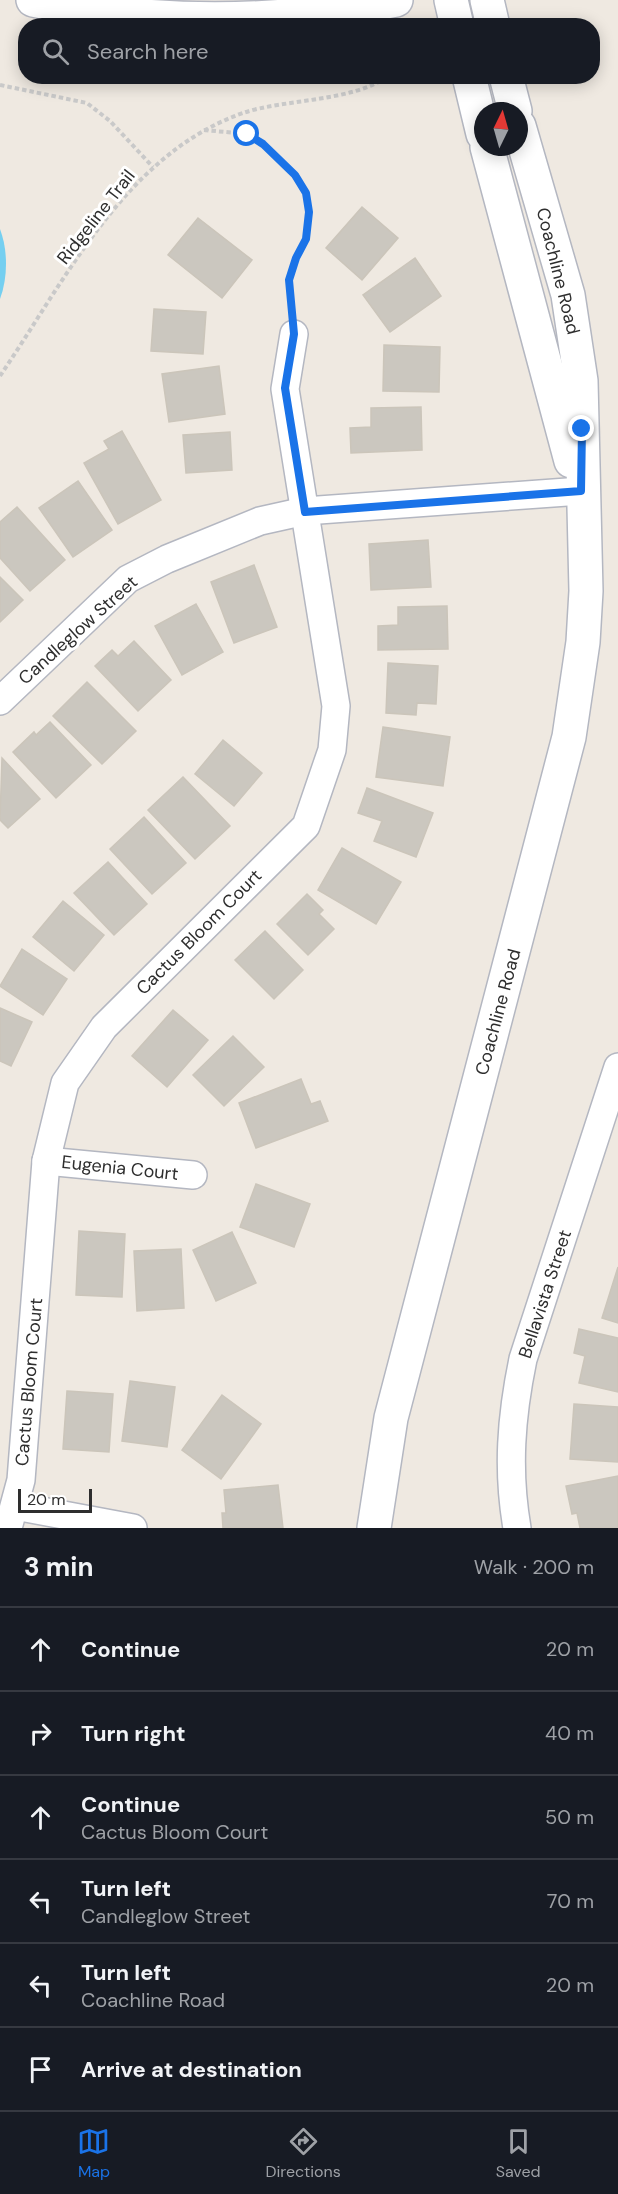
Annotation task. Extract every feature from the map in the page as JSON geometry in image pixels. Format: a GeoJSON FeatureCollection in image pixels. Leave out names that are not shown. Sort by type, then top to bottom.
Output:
{"type":"FeatureCollection","features":[{"type":"Feature","properties":{"kind":"main road"},"geometry":{"type":"LineString","coordinates":[[33,0],[112,12],[185,18]]}},
{"type":"Feature","properties":{"kind":"main road"},"geometry":{"type":"LineString","coordinates":[[257,18],[396,0]]}},
{"type":"Feature","properties":{"kind":"main road"},"geometry":{"type":"LineString","coordinates":[[451,0],[455,18]]}},
{"type":"Feature","properties":{"kind":"main road"},"geometry":{"type":"LineString","coordinates":[[487,0],[491,18]]}},
{"type":"Feature","properties":{"kind":"main road"},"geometry":{"type":"LineString","coordinates":[[471,84],[475,102]]}},
{"type":"Feature","properties":{"kind":"main road"},"geometry":{"type":"LineString","coordinates":[[508,84],[513,102]]}},
{"type":"Feature","properties":{"kind":"main road","name":"Coachline Road"},"geometry":{"type":"LineString","coordinates":[[490,156],[534,314],[561,431],[581,491]]}},
{"type":"Feature","properties":{"kind":"main road","name":"Coachline Road"},"geometry":{"type":"LineString","coordinates":[[374,1528],[391,1418],[569,737],[583,642],[585,543],[581,491],[581,381],[568,296],[528,156]]}},
{"type":"Feature","properties":{"kind":"street","name":"Cactus Bloom Court"},"geometry":{"type":"LineString","coordinates":[[12,1517],[21,1480],[46,1161],[65,1083],[104,1027],[306,826],[332,750],[336,706],[285,388],[294,334]]}},
{"type":"Feature","properties":{"kind":"street","name":"Candleglow Street"},"geometry":{"type":"LineString","coordinates":[[0,701],[128,579],[167,559],[260,521],[305,512],[581,491]]}},
{"type":"Feature","properties":{"kind":"street","name":"Bellavista Street"},"geometry":{"type":"LineString","coordinates":[[517,1528],[511,1494],[510,1446],[514,1405],[523,1359],[618,1067]]}},
{"type":"Feature","properties":{"kind":"street","name":"Eugenia Court"},"geometry":{"type":"LineString","coordinates":[[46,1161],[193,1175]]}},
{"type":"Feature","properties":{"kind":"street"},"geometry":{"type":"LineString","coordinates":[[12,1517],[133,1528]]}},
{"type":"Feature","properties":{"kind":"path"},"geometry":{"type":"LineString","coordinates":[[153,167],[203,130],[245,112],[343,93],[367,84]]}},
{"type":"Feature","properties":{"kind":"path","name":"Ridgeline Trail"},"geometry":{"type":"LineString","coordinates":[[0,85],[87,103],[110,121],[153,167],[111,214],[80,256],[0,376]]}},
{"type":"Feature","properties":{"kind":"path"},"geometry":{"type":"LineString","coordinates":[[203,130],[247,134],[263,144],[295,175],[306,193],[309,212],[306,239],[296,258],[289,280],[294,334]]}},
{"type":"Feature","properties":{"kind":"water"},"geometry":{"type":"Polygon","coordinates":[[[0,229],[6,264],[0,299],[0,229]]]}},
{"type":"Feature","properties":{"kind":"building"},"geometry":{"type":"Polygon","coordinates":[[[362,207],[398,238],[362,280],[326,248],[362,207]]]}},
{"type":"Feature","properties":{"kind":"building"},"geometry":{"type":"Polygon","coordinates":[[[198,218],[252,260],[222,298],[168,255],[198,218]]]}},
{"type":"Feature","properties":{"kind":"building"},"geometry":{"type":"Polygon","coordinates":[[[415,258],[441,296],[390,332],[363,295],[415,258]]]}},
{"type":"Feature","properties":{"kind":"building"},"geometry":{"type":"Polygon","coordinates":[[[154,309],[206,312],[203,354],[151,351],[154,309]]]}},
{"type":"Feature","properties":{"kind":"building"},"geometry":{"type":"Polygon","coordinates":[[[384,345],[440,347],[439,392],[383,391],[384,345]]]}},
{"type":"Feature","properties":{"kind":"building"},"geometry":{"type":"Polygon","coordinates":[[[219,366],[225,414],[169,422],[162,374],[219,366]]]}},
{"type":"Feature","properties":{"kind":"building"},"geometry":{"type":"Polygon","coordinates":[[[421,407],[422,450],[351,453],[350,428],[371,427],[371,408],[421,407]]]}},
{"type":"Feature","properties":{"kind":"building"},"geometry":{"type":"Polygon","coordinates":[[[122,431],[161,500],[118,524],[84,463],[109,449],[104,441],[122,431]]]}},
{"type":"Feature","properties":{"kind":"building"},"geometry":{"type":"Polygon","coordinates":[[[230,432],[232,470],[186,473],[183,435],[230,432]]]}},
{"type":"Feature","properties":{"kind":"building"},"geometry":{"type":"Polygon","coordinates":[[[78,481],[112,530],[73,557],[39,508],[78,481]]]}},
{"type":"Feature","properties":{"kind":"building"},"geometry":{"type":"Polygon","coordinates":[[[17,507],[65,560],[30,591],[0,558],[0,522],[17,507]]]}},
{"type":"Feature","properties":{"kind":"building"},"geometry":{"type":"Polygon","coordinates":[[[428,540],[431,587],[371,590],[369,544],[428,540]]]}},
{"type":"Feature","properties":{"kind":"building"},"geometry":{"type":"Polygon","coordinates":[[[254,565],[277,627],[234,643],[211,582],[254,565]]]}},
{"type":"Feature","properties":{"kind":"building"},"geometry":{"type":"Polygon","coordinates":[[[0,577],[23,600],[0,622],[0,577]]]}},
{"type":"Feature","properties":{"kind":"building"},"geometry":{"type":"Polygon","coordinates":[[[196,604],[223,652],[182,675],[155,626],[196,604]]]}},
{"type":"Feature","properties":{"kind":"building"},"geometry":{"type":"Polygon","coordinates":[[[447,606],[448,649],[378,650],[378,626],[398,625],[398,607],[447,606]]]}},
{"type":"Feature","properties":{"kind":"building"},"geometry":{"type":"Polygon","coordinates":[[[134,641],[171,680],[138,711],[95,666],[112,650],[118,656],[134,641]]]}},
{"type":"Feature","properties":{"kind":"building"},"geometry":{"type":"Polygon","coordinates":[[[388,663],[438,666],[436,704],[417,703],[416,715],[386,713],[388,663]]]}},
{"type":"Feature","properties":{"kind":"building"},"geometry":{"type":"Polygon","coordinates":[[[87,682],[136,731],[102,764],[53,716],[87,682]]]}},
{"type":"Feature","properties":{"kind":"building"},"geometry":{"type":"Polygon","coordinates":[[[50,722],[91,765],[56,798],[13,752],[34,732],[36,735],[50,722]]]}},
{"type":"Feature","properties":{"kind":"building"},"geometry":{"type":"Polygon","coordinates":[[[383,727],[450,737],[443,786],[376,777],[383,727]]]}},
{"type":"Feature","properties":{"kind":"building"},"geometry":{"type":"Polygon","coordinates":[[[223,740],[262,773],[234,806],[195,774],[223,740]]]}},
{"type":"Feature","properties":{"kind":"building"},"geometry":{"type":"Polygon","coordinates":[[[2,758],[40,799],[8,828],[0,820],[2,758]]]}},
{"type":"Feature","properties":{"kind":"building"},"geometry":{"type":"Polygon","coordinates":[[[183,777],[230,826],[195,859],[148,810],[183,777]]]}},
{"type":"Feature","properties":{"kind":"building"},"geometry":{"type":"Polygon","coordinates":[[[367,788],[433,813],[416,857],[374,841],[382,821],[358,813],[367,788]]]}},
{"type":"Feature","properties":{"kind":"building"},"geometry":{"type":"Polygon","coordinates":[[[144,817],[186,863],[152,894],[110,849],[144,817]]]}},
{"type":"Feature","properties":{"kind":"building"},"geometry":{"type":"Polygon","coordinates":[[[342,848],[401,882],[376,924],[318,890],[342,848]]]}},
{"type":"Feature","properties":{"kind":"building"},"geometry":{"type":"Polygon","coordinates":[[[108,862],[147,904],[114,935],[74,893],[108,862]]]}},
{"type":"Feature","properties":{"kind":"building"},"geometry":{"type":"Polygon","coordinates":[[[307,894],[323,910],[319,914],[334,929],[308,955],[277,924],[307,894]]]}},
{"type":"Feature","properties":{"kind":"building"},"geometry":{"type":"Polygon","coordinates":[[[63,901],[104,935],[74,971],[33,937],[63,901]]]}},
{"type":"Feature","properties":{"kind":"building"},"geometry":{"type":"Polygon","coordinates":[[[265,931],[303,970],[274,999],[235,960],[265,931]]]}},
{"type":"Feature","properties":{"kind":"building"},"geometry":{"type":"Polygon","coordinates":[[[22,949],[67,979],[43,1015],[0,986],[22,949]]]}},
{"type":"Feature","properties":{"kind":"building"},"geometry":{"type":"Polygon","coordinates":[[[0,1008],[32,1022],[11,1066],[0,1061],[0,1008]]]}},
{"type":"Feature","properties":{"kind":"building"},"geometry":{"type":"Polygon","coordinates":[[[173,1010],[208,1040],[167,1087],[132,1056],[173,1010]]]}},
{"type":"Feature","properties":{"kind":"building"},"geometry":{"type":"Polygon","coordinates":[[[233,1036],[264,1067],[224,1106],[193,1075],[233,1036]]]}},
{"type":"Feature","properties":{"kind":"building"},"geometry":{"type":"Polygon","coordinates":[[[301,1079],[311,1104],[320,1101],[328,1121],[256,1148],[239,1103],[301,1079]]]}},
{"type":"Feature","properties":{"kind":"building"},"geometry":{"type":"Polygon","coordinates":[[[256,1184],[310,1204],[294,1247],[240,1227],[256,1184]]]}},
{"type":"Feature","properties":{"kind":"building"},"geometry":{"type":"Polygon","coordinates":[[[79,1231],[125,1234],[122,1297],[76,1295],[79,1231]]]}},
{"type":"Feature","properties":{"kind":"building"},"geometry":{"type":"Polygon","coordinates":[[[232,1232],[256,1283],[216,1301],[193,1250],[232,1232]]]}},
{"type":"Feature","properties":{"kind":"building"},"geometry":{"type":"Polygon","coordinates":[[[181,1249],[184,1308],[137,1311],[134,1251],[181,1249]]]}},
{"type":"Feature","properties":{"kind":"building"},"geometry":{"type":"Polygon","coordinates":[[[618,1267],[618,1323],[602,1318],[618,1267]]]}},
{"type":"Feature","properties":{"kind":"building"},"geometry":{"type":"Polygon","coordinates":[[[579,1329],[618,1338],[618,1392],[579,1383],[585,1356],[574,1353],[579,1329]]]}},
{"type":"Feature","properties":{"kind":"building"},"geometry":{"type":"Polygon","coordinates":[[[130,1381],[175,1387],[167,1447],[122,1441],[130,1381]]]}},
{"type":"Feature","properties":{"kind":"building"},"geometry":{"type":"Polygon","coordinates":[[[67,1391],[113,1394],[109,1452],[63,1449],[67,1391]]]}},
{"type":"Feature","properties":{"kind":"building"},"geometry":{"type":"Polygon","coordinates":[[[222,1395],[261,1424],[221,1479],[182,1450],[222,1395]]]}},
{"type":"Feature","properties":{"kind":"building"},"geometry":{"type":"Polygon","coordinates":[[[574,1404],[618,1407],[618,1462],[570,1459],[574,1404]]]}},
{"type":"Feature","properties":{"kind":"building"},"geometry":{"type":"Polygon","coordinates":[[[618,1476],[618,1528],[580,1528],[577,1513],[572,1514],[566,1486],[618,1476]]]}},
{"type":"Feature","properties":{"kind":"building"},"geometry":{"type":"Polygon","coordinates":[[[278,1485],[283,1528],[223,1528],[222,1513],[226,1513],[224,1490],[278,1485]]]}},
{"type":"Feature","properties":{"kind":"route"},"geometry":{"type":"LineString","coordinates":[[247,134],[263,144],[295,175],[306,193],[309,212],[306,239],[296,258],[289,280],[294,334],[285,388],[305,512],[581,491],[582,429]]}}]}
